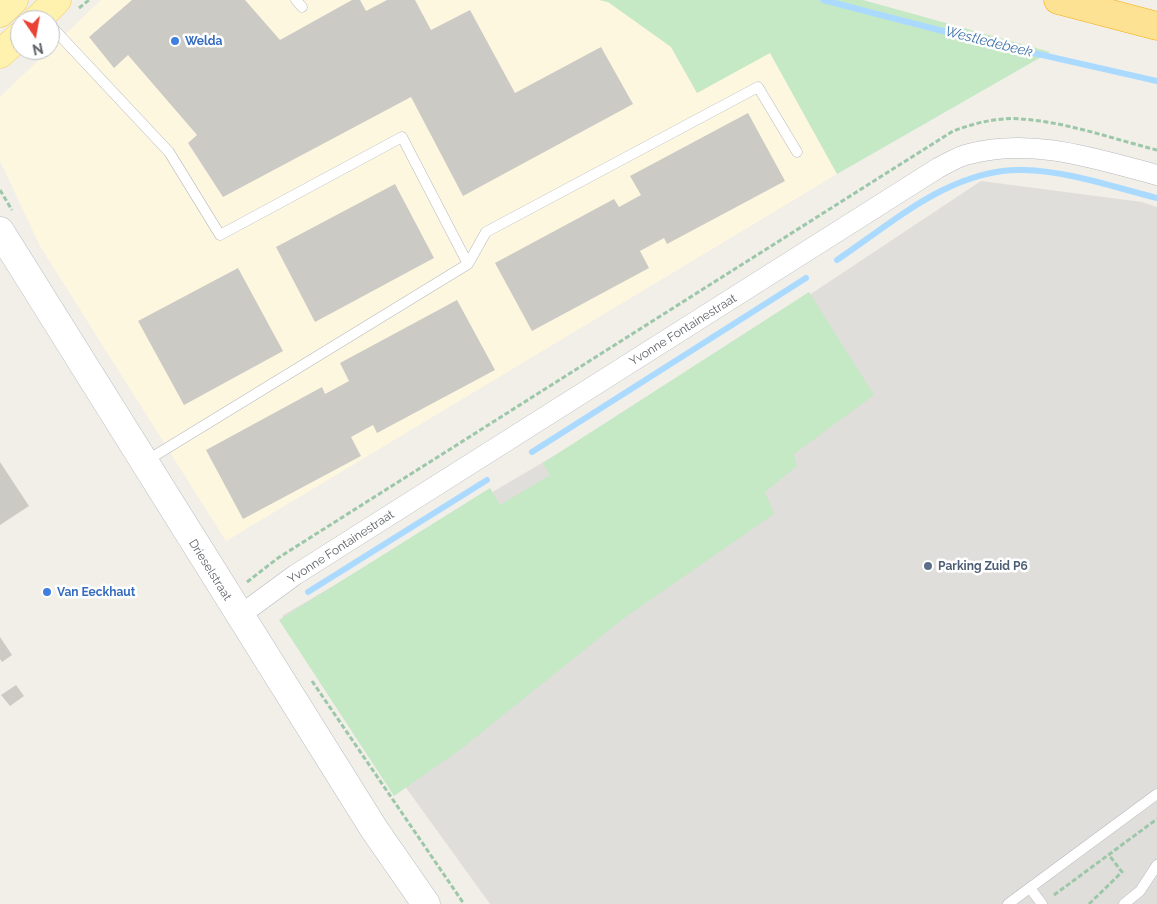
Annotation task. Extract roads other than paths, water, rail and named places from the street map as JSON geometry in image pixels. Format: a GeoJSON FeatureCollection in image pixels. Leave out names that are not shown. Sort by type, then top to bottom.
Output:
{"type":"FeatureCollection","features":[{"type":"Feature","properties":{"kind":"highway"},"geometry":{"type":"LineString","coordinates":[[1058,0],[1157,26]]}},
{"type":"Feature","properties":{"kind":"main road"},"geometry":{"type":"LineString","coordinates":[[0,13],[14,0]]}},
{"type":"Feature","properties":{"kind":"main road"},"geometry":{"type":"LineString","coordinates":[[0,54],[10,45]]}},
{"type":"Feature","properties":{"kind":"street","name":"Yvonne Fontainestraat"},"geometry":{"type":"LineString","coordinates":[[249,609],[295,575],[938,168],[960,158],[997,148],[1030,146],[1082,155],[1157,175]]}},
{"type":"Feature","properties":{"kind":"street","name":"Drieselstraat"},"geometry":{"type":"LineString","coordinates":[[0,231],[143,463],[249,609],[374,830],[426,904]]}},
{"type":"Feature","properties":{"kind":"lane"},"geometry":{"type":"LineString","coordinates":[[60,31],[169,152],[220,235],[402,137],[468,264]]}},
{"type":"Feature","properties":{"kind":"lane"},"geometry":{"type":"LineString","coordinates":[[143,463],[468,264],[486,232],[758,87],[797,152]]}},
{"type":"Feature","properties":{"kind":"lane"},"geometry":{"type":"LineString","coordinates":[[1008,904],[1157,794]]}},
{"type":"Feature","properties":{"kind":"lane"},"geometry":{"type":"LineString","coordinates":[[1124,904],[1140,891],[1157,865]]}},
{"type":"Feature","properties":{"kind":"lane"},"geometry":{"type":"LineString","coordinates":[[1030,888],[1045,901]]}},
{"type":"Feature","properties":{"kind":"waterway","name":"Westledebeek"},"geometry":{"type":"LineString","coordinates":[[823,0],[985,42],[1157,81]]}},
{"type":"Feature","properties":{"kind":"waterway"},"geometry":{"type":"LineString","coordinates":[[837,260],[924,200],[972,178],[997,172],[1023,170],[1057,173],[1157,198]]}},
{"type":"Feature","properties":{"kind":"waterway"},"geometry":{"type":"LineString","coordinates":[[532,452],[806,278]]}},
{"type":"Feature","properties":{"kind":"waterway"},"geometry":{"type":"LineString","coordinates":[[308,592],[487,480]]}},
{"type":"Feature","properties":{"kind":"place","name":"Welda"},"geometry":{"type":"Point","coordinates":[175,41]}},
{"type":"Feature","properties":{"kind":"place","name":"Parking Zuid P6"},"geometry":{"type":"Point","coordinates":[928,566]}},
{"type":"Feature","properties":{"kind":"place","name":"Van Eeckhaut"},"geometry":{"type":"Point","coordinates":[47,592]}}]}
